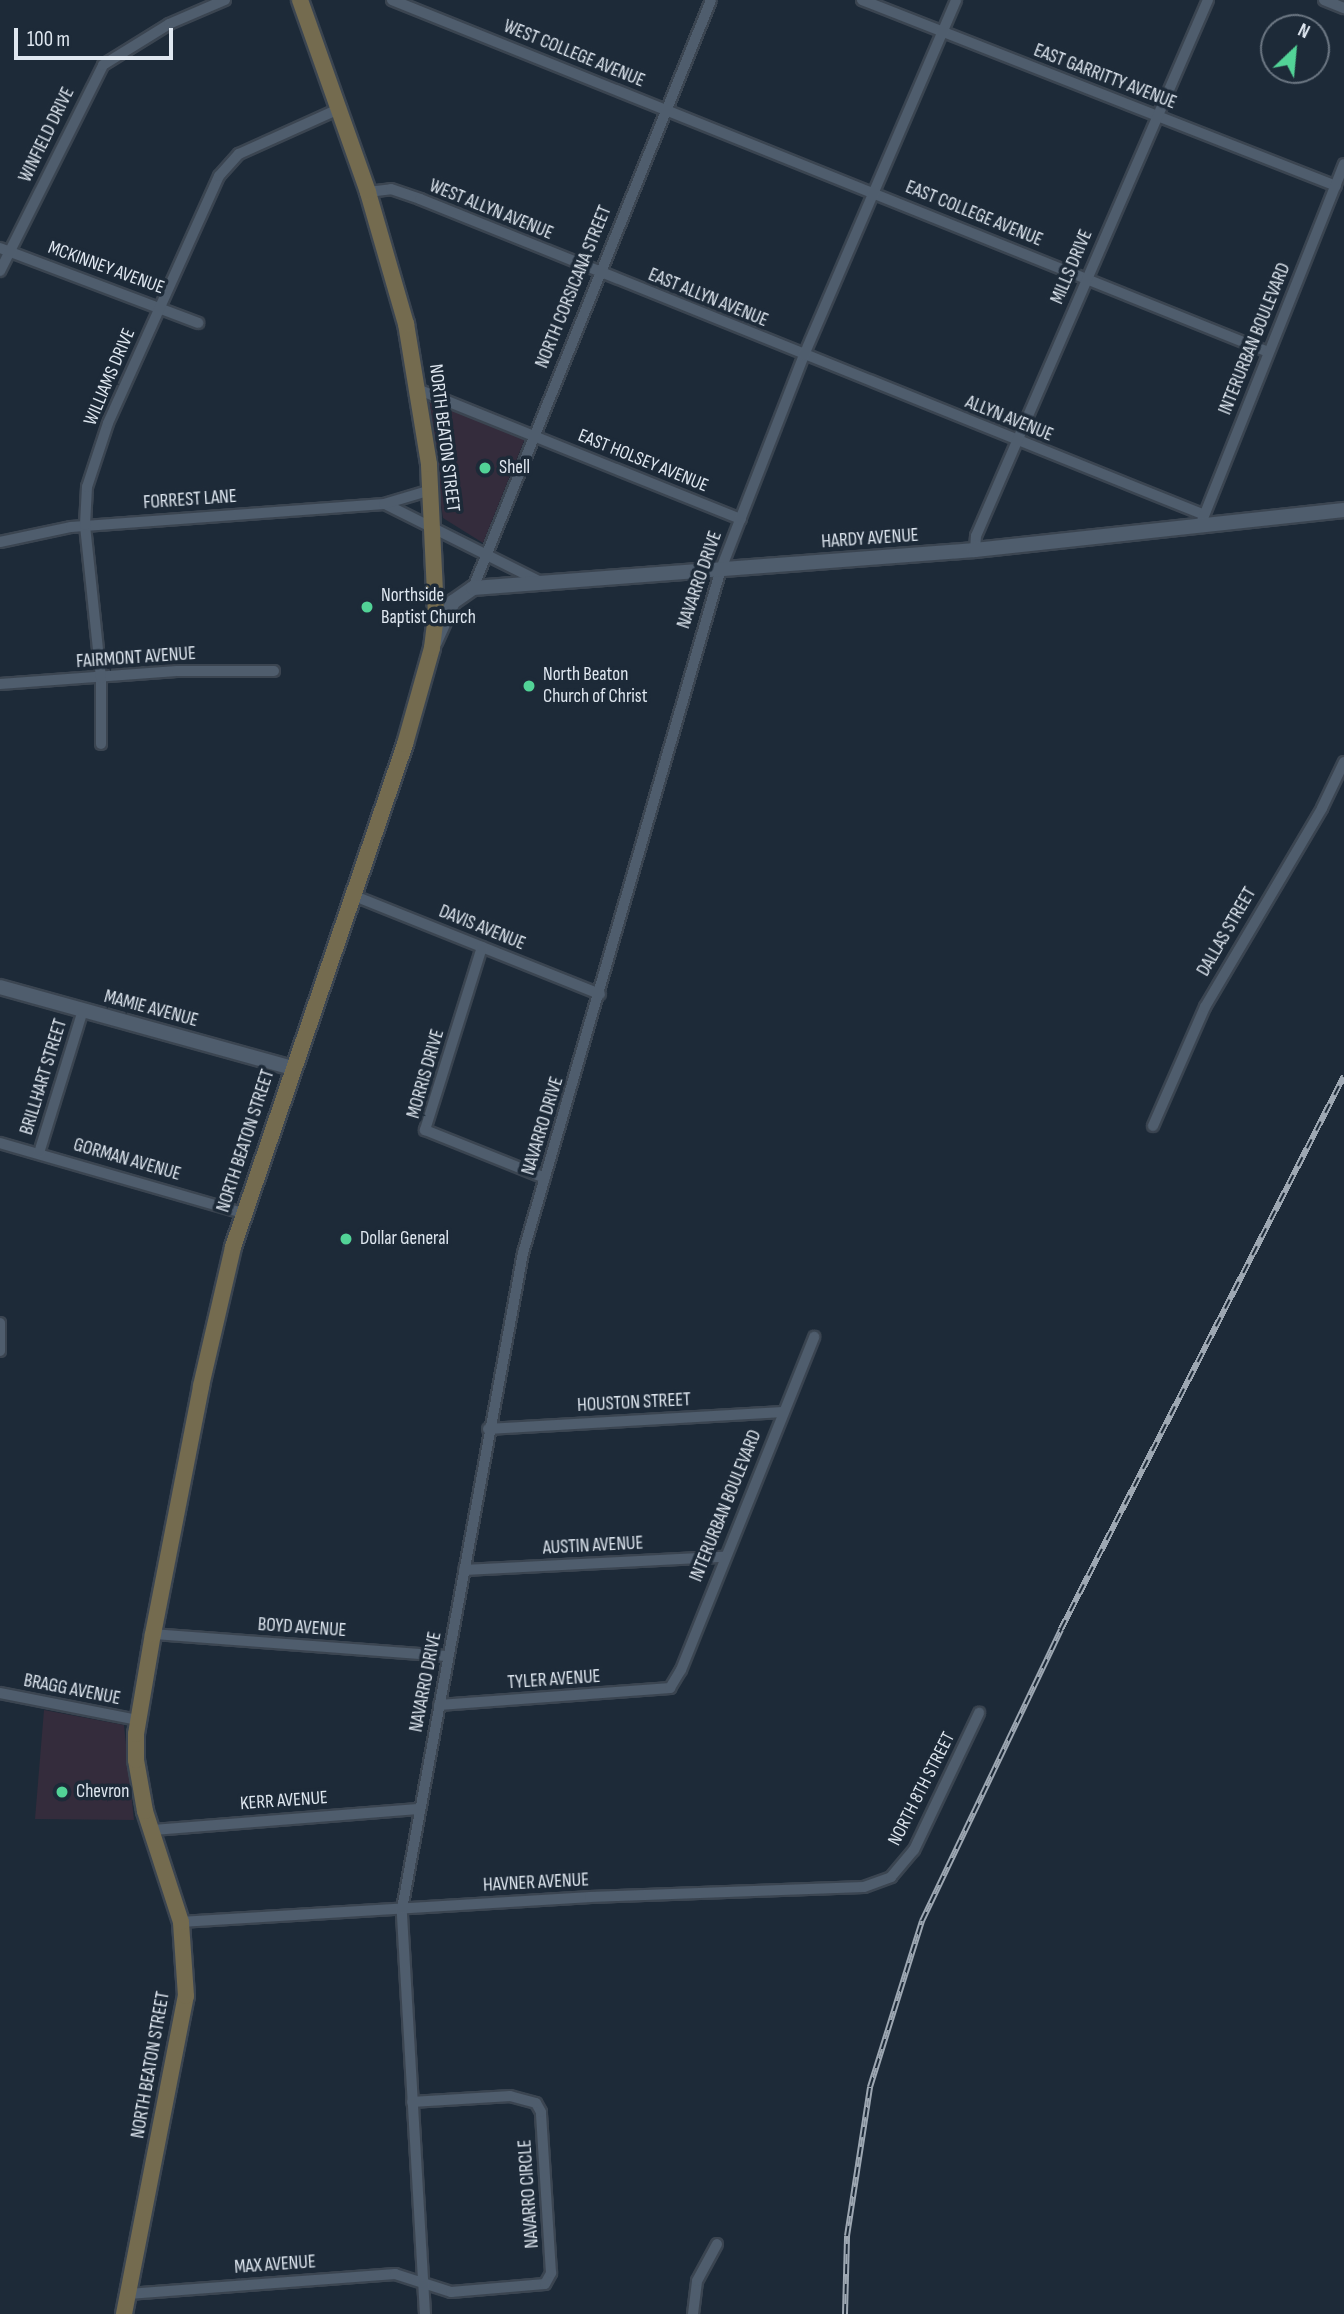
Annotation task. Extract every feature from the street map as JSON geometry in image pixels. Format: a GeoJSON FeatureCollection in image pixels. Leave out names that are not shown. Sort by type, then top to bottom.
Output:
{"type":"FeatureCollection","features":[{"type":"Feature","properties":{"kind":"main road","name":"NORTH BEATON STREET"},"geometry":{"type":"LineString","coordinates":[[124,2314],[184,2017],[186,1948],[181,1922],[139,1781],[138,1720],[153,1634],[201,1386],[243,1213],[405,744],[432,648],[431,490],[406,324],[341,108],[300,0]]}},
{"type":"Feature","properties":{"kind":"street","name":"WINFIELD DRIVE"},"geometry":{"type":"LineString","coordinates":[[0,271],[5,250],[103,65],[169,24],[225,0]]}},
{"type":"Feature","properties":{"kind":"street","name":"WEST COLLEGE AVENUE"},"geometry":{"type":"LineString","coordinates":[[392,0],[666,110]]}},
{"type":"Feature","properties":{"kind":"street","name":"NORTH CORSICANA STREET"},"geometry":{"type":"LineString","coordinates":[[473,588],[711,0]]}},
{"type":"Feature","properties":{"kind":"street","name":"EAST GARRITTY AVENUE"},"geometry":{"type":"LineString","coordinates":[[862,0],[1336,186]]}},
{"type":"Feature","properties":{"kind":"street","name":"NAVARRO DRIVE"},"geometry":{"type":"LineString","coordinates":[[425,2314],[402,1909],[488,1429],[523,1253],[721,569],[804,355],[876,194],[956,0]]}},
{"type":"Feature","properties":{"kind":"street","name":"MILLS DRIVE"},"geometry":{"type":"LineString","coordinates":[[975,550],[976,536],[1208,0]]}},
{"type":"Feature","properties":{"kind":"street"},"geometry":{"type":"LineString","coordinates":[[1324,0],[1344,8]]}},
{"type":"Feature","properties":{"kind":"street","name":"WILLIAMS DRIVE"},"geometry":{"type":"LineString","coordinates":[[101,744],[100,678],[85,526],[87,487],[97,454],[191,232],[228,165],[239,154],[341,108]]}},
{"type":"Feature","properties":{"kind":"street","name":"EAST COLLEGE AVENUE"},"geometry":{"type":"LineString","coordinates":[[666,110],[1268,352]]}},
{"type":"Feature","properties":{"kind":"street","name":"INTERURBAN BOULEVARD"},"geometry":{"type":"LineString","coordinates":[[1202,520],[1344,164]]}},
{"type":"Feature","properties":{"kind":"street","name":"WEST ALLYN AVENUE"},"geometry":{"type":"LineString","coordinates":[[368,191],[391,189],[599,273]]}},
{"type":"Feature","properties":{"kind":"street","name":"MCKINNEY AVENUE"},"geometry":{"type":"LineString","coordinates":[[5,250],[159,306],[198,323]]}},
{"type":"Feature","properties":{"kind":"street","name":"EAST ALLYN AVENUE"},"geometry":{"type":"LineString","coordinates":[[599,273],[804,355]]}},
{"type":"Feature","properties":{"kind":"street","name":"ALLYN AVENUE"},"geometry":{"type":"LineString","coordinates":[[804,355],[1202,520]]}},
{"type":"Feature","properties":{"kind":"street","name":"EAST HOLSEY AVENUE"},"geometry":{"type":"LineString","coordinates":[[417,389],[741,519]]}},
{"type":"Feature","properties":{"kind":"street","name":"FORREST LANE"},"geometry":{"type":"LineString","coordinates":[[0,542],[85,526],[384,504],[431,490]]}},
{"type":"Feature","properties":{"kind":"street","name":"FORREST LANE"},"geometry":{"type":"LineString","coordinates":[[384,504],[433,525],[544,583]]}},
{"type":"Feature","properties":{"kind":"street","name":"HARDY AVENUE"},"geometry":{"type":"LineString","coordinates":[[473,588],[975,550],[1202,520],[1344,510]]}},
{"type":"Feature","properties":{"kind":"street"},"geometry":{"type":"LineString","coordinates":[[432,648],[453,602],[473,588]]}},
{"type":"Feature","properties":{"kind":"street","name":"FAIRMONT AVENUE"},"geometry":{"type":"LineString","coordinates":[[0,684],[177,671],[274,671]]}},
{"type":"Feature","properties":{"kind":"street","name":"DALLAS STREET"},"geometry":{"type":"LineString","coordinates":[[1153,1126],[1205,1007],[1322,808],[1344,762]]}},
{"type":"Feature","properties":{"kind":"street","name":"DAVIS AVENUE"},"geometry":{"type":"LineString","coordinates":[[352,895],[600,994]]}},
{"type":"Feature","properties":{"kind":"street","name":"MORRIS DRIVE"},"geometry":{"type":"LineString","coordinates":[[482,947],[425,1130],[545,1178]]}},
{"type":"Feature","properties":{"kind":"street","name":"MAMIE AVENUE"},"geometry":{"type":"LineString","coordinates":[[0,988],[292,1068]]}},
{"type":"Feature","properties":{"kind":"street","name":"BRILLHART STREET"},"geometry":{"type":"LineString","coordinates":[[39,1153],[83,1010]]}},
{"type":"Feature","properties":{"kind":"street","name":"GORMAN AVENUE"},"geometry":{"type":"LineString","coordinates":[[0,1143],[243,1213]]}},
{"type":"Feature","properties":{"kind":"street"},"geometry":{"type":"LineString","coordinates":[[0,1325],[0,1351]]}},
{"type":"Feature","properties":{"kind":"street","name":"INTERURBAN BOULEVARD"},"geometry":{"type":"LineString","coordinates":[[670,1688],[681,1670],[814,1337]]}},
{"type":"Feature","properties":{"kind":"street","name":"HOUSTON STREET"},"geometry":{"type":"LineString","coordinates":[[488,1429],[783,1412]]}},
{"type":"Feature","properties":{"kind":"street","name":"AUSTIN AVENUE"},"geometry":{"type":"LineString","coordinates":[[464,1570],[724,1557]]}},
{"type":"Feature","properties":{"kind":"street","name":"BOYD AVENUE"},"geometry":{"type":"LineString","coordinates":[[153,1634],[448,1656]]}},
{"type":"Feature","properties":{"kind":"street","name":"TYLER AVENUE"},"geometry":{"type":"LineString","coordinates":[[439,1705],[670,1688]]}},
{"type":"Feature","properties":{"kind":"street","name":"BRAGG AVENUE"},"geometry":{"type":"LineString","coordinates":[[0,1693],[138,1720]]}},
{"type":"Feature","properties":{"kind":"street","name":"NORTH 8TH STREET"},"geometry":{"type":"LineString","coordinates":[[891,1878],[914,1850],[979,1713]]}},
{"type":"Feature","properties":{"kind":"street","name":"KERR AVENUE"},"geometry":{"type":"LineString","coordinates":[[152,1830],[419,1810]]}},
{"type":"Feature","properties":{"kind":"street","name":"HAVNER AVENUE"},"geometry":{"type":"LineString","coordinates":[[181,1922],[864,1887],[891,1878]]}},
{"type":"Feature","properties":{"kind":"street","name":"NAVARRO CIRCLE"},"geometry":{"type":"LineString","coordinates":[[412,2102],[510,2096],[536,2103],[541,2112],[547,2196],[551,2273],[545,2284],[451,2292],[423,2283]]}},
{"type":"Feature","properties":{"kind":"street"},"geometry":{"type":"LineString","coordinates":[[693,2314],[697,2281],[718,2244]]}},
{"type":"Feature","properties":{"kind":"street","name":"MAX AVENUE"},"geometry":{"type":"LineString","coordinates":[[128,2294],[395,2274],[423,2283]]}},
{"type":"Feature","properties":{"kind":"shaded area"},"geometry":{"type":"Polygon","coordinates":[[[425,398],[526,436],[483,543],[443,518],[425,398]]]}},
{"type":"Feature","properties":{"kind":"shaded area"},"geometry":{"type":"Polygon","coordinates":[[[44,1710],[124,1725],[134,1820],[35,1819],[44,1710]]]}},
{"type":"Feature","properties":{"kind":"railway"},"geometry":{"type":"LineString","coordinates":[[845,2314],[847,2236],[870,2087],[922,1921],[1061,1629],[1344,1076]]}},
{"type":"Feature","properties":{"kind":"place","name":"Shell"},"geometry":{"type":"Point","coordinates":[485,468]}},
{"type":"Feature","properties":{"kind":"place","name":"Northside Baptist Church"},"geometry":{"type":"Point","coordinates":[367,607]}},
{"type":"Feature","properties":{"kind":"place","name":"North Beaton Church of Christ"},"geometry":{"type":"Point","coordinates":[529,686]}},
{"type":"Feature","properties":{"kind":"place","name":"Dollar General"},"geometry":{"type":"Point","coordinates":[346,1239]}},
{"type":"Feature","properties":{"kind":"place","name":"Chevron"},"geometry":{"type":"Point","coordinates":[62,1792]}}]}
